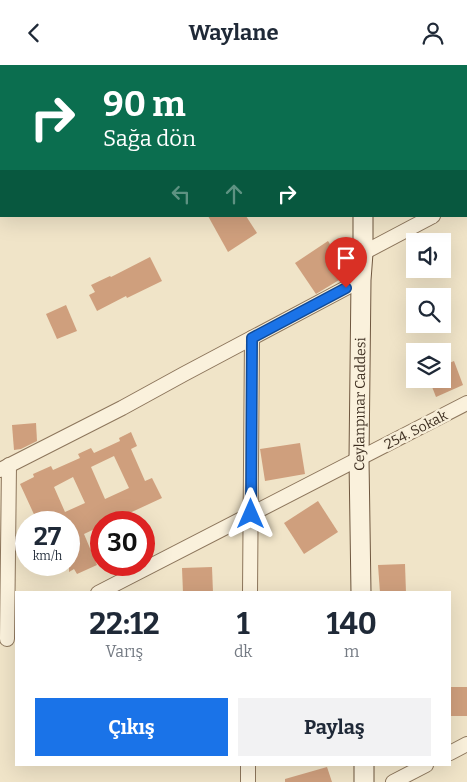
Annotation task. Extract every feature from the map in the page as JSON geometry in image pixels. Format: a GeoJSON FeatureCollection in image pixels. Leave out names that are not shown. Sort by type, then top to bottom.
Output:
{"type":"FeatureCollection","features":[{"type":"Feature","properties":{"kind":"main road","name":"Ceylanpınar Caddesi"},"geometry":{"type":"LineString","coordinates":[[361,591],[359,459],[363,217]]}},
{"type":"Feature","properties":{"kind":"main road"},"geometry":{"type":"LineString","coordinates":[[364,766],[364,782]]}},
{"type":"Feature","properties":{"kind":"street"},"geometry":{"type":"LineString","coordinates":[[363,253],[432,217]]}},
{"type":"Feature","properties":{"kind":"street"},"geometry":{"type":"LineString","coordinates":[[8,639],[4,467],[122,408],[361,280]]}},
{"type":"Feature","properties":{"kind":"street"},"geometry":{"type":"LineString","coordinates":[[250,591],[252,338]]}},
{"type":"Feature","properties":{"kind":"street","name":"254. Sokak"},"geometry":{"type":"LineString","coordinates":[[102,591],[467,403]]}},
{"type":"Feature","properties":{"kind":"street"},"geometry":{"type":"LineString","coordinates":[[451,752],[467,744]]}},
{"type":"Feature","properties":{"kind":"street"},"geometry":{"type":"LineString","coordinates":[[248,766],[248,782]]}},
{"type":"Feature","properties":{"kind":"street"},"geometry":{"type":"LineString","coordinates":[[392,782],[424,766]]}},
{"type":"Feature","properties":{"kind":"building"},"geometry":{"type":"Polygon","coordinates":[[[209,217],[247,217],[257,233],[228,252],[209,217]]]}},
{"type":"Feature","properties":{"kind":"building"},"geometry":{"type":"Polygon","coordinates":[[[328,241],[349,274],[316,294],[295,263],[328,241]]]}},
{"type":"Feature","properties":{"kind":"building"},"geometry":{"type":"Polygon","coordinates":[[[150,257],[162,281],[97,311],[89,295],[95,292],[91,285],[150,257]]]}},
{"type":"Feature","properties":{"kind":"building"},"geometry":{"type":"Polygon","coordinates":[[[66,305],[77,331],[57,339],[46,314],[66,305]]]}},
{"type":"Feature","properties":{"kind":"building"},"geometry":{"type":"Polygon","coordinates":[[[454,361],[463,385],[436,397],[432,388],[451,388],[451,362],[454,361]]]}},
{"type":"Feature","properties":{"kind":"building"},"geometry":{"type":"Polygon","coordinates":[[[36,423],[37,441],[21,449],[14,450],[12,425],[36,423]]]}},
{"type":"Feature","properties":{"kind":"building"},"geometry":{"type":"Polygon","coordinates":[[[131,432],[137,446],[131,449],[145,481],[152,478],[162,498],[134,511],[90,511],[90,531],[84,534],[90,548],[90,568],[80,573],[80,511],[67,511],[85,503],[73,477],[54,487],[65,511],[32,511],[20,484],[34,477],[33,474],[51,466],[53,470],[80,458],[78,454],[91,448],[94,453],[120,441],[119,438],[131,432]],[[114,456],[91,467],[105,499],[129,488],[114,456]]]}},
{"type":"Feature","properties":{"kind":"building"},"geometry":{"type":"Polygon","coordinates":[[[300,443],[305,474],[265,481],[260,449],[300,443]]]}},
{"type":"Feature","properties":{"kind":"building"},"geometry":{"type":"Polygon","coordinates":[[[318,501],[338,532],[304,554],[284,523],[318,501]]]}},
{"type":"Feature","properties":{"kind":"building"},"geometry":{"type":"Polygon","coordinates":[[[405,564],[406,591],[380,591],[378,565],[405,564]]]}},
{"type":"Feature","properties":{"kind":"building"},"geometry":{"type":"Polygon","coordinates":[[[212,567],[213,591],[183,591],[182,568],[212,567]]]}},
{"type":"Feature","properties":{"kind":"building"},"geometry":{"type":"Polygon","coordinates":[[[451,687],[467,687],[467,716],[451,716],[451,687]]]}},
{"type":"Feature","properties":{"kind":"building"},"geometry":{"type":"Polygon","coordinates":[[[327,767],[332,782],[285,782],[285,779],[327,767]]]}},
{"type":"Feature","properties":{"kind":"route"},"geometry":{"type":"LineString","coordinates":[[251,514],[252,338],[346,288]]}}]}
